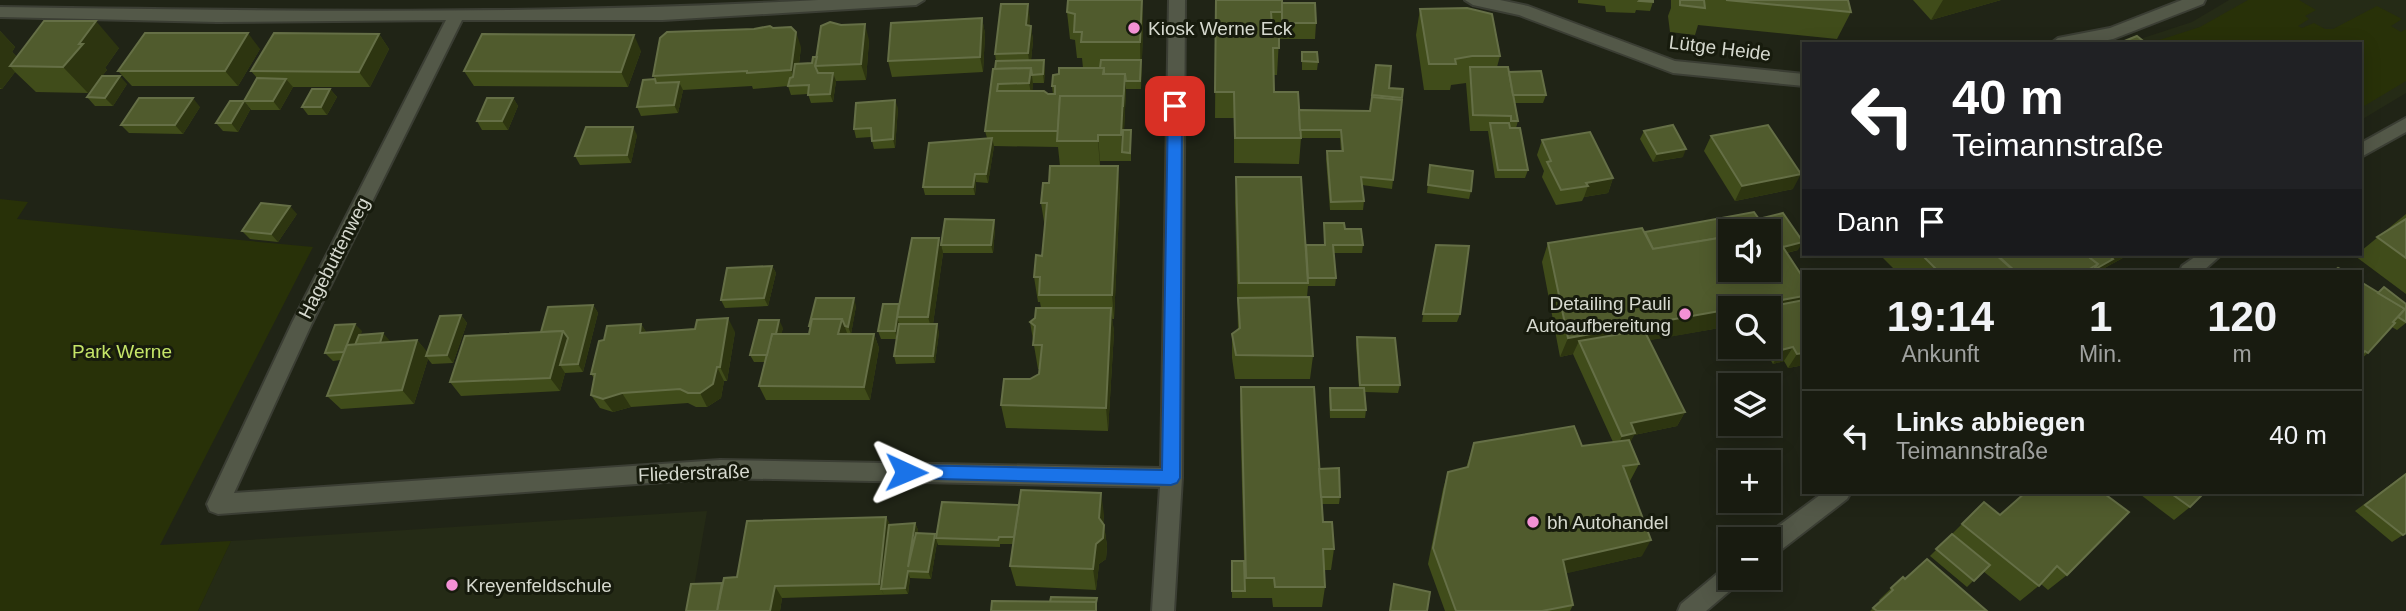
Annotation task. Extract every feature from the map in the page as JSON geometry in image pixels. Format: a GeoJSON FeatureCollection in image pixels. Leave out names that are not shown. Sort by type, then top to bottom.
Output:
{"type":"FeatureCollection","features":[{"type":"Feature","properties":{"kind":"street"},"geometry":{"type":"LineString","coordinates":[[0,12],[191,16],[663,14],[916,0]]}},
{"type":"Feature","properties":{"kind":"street"},"geometry":{"type":"LineString","coordinates":[[1163,611],[1171,478],[1177,0]]}},
{"type":"Feature","properties":{"kind":"street","name":"Lütge Heide"},"geometry":{"type":"LineString","coordinates":[[1473,0],[1522,10],[1673,67],[1802,79]]}},
{"type":"Feature","properties":{"kind":"street"},"geometry":{"type":"LineString","coordinates":[[2068,42],[2113,33],[2197,0]]}},
{"type":"Feature","properties":{"kind":"street","name":"Hagebuttenweg"},"geometry":{"type":"LineString","coordinates":[[218,504],[302,323],[456,16]]}},
{"type":"Feature","properties":{"kind":"street"},"geometry":{"type":"LineString","coordinates":[[2113,33],[2124,42]]}},
{"type":"Feature","properties":{"kind":"street"},"geometry":{"type":"LineString","coordinates":[[2362,150],[2406,124]]}},
{"type":"Feature","properties":{"kind":"street"},"geometry":{"type":"LineString","coordinates":[[2190,270],[2210,256]]}},
{"type":"Feature","properties":{"kind":"street","name":"Fliederstraße"},"geometry":{"type":"LineString","coordinates":[[218,504],[720,469],[1171,478]]}},
{"type":"Feature","properties":{"kind":"street"},"geometry":{"type":"LineString","coordinates":[[1781,537],[1837,494]]}},
{"type":"Feature","properties":{"kind":"street"},"geometry":{"type":"LineString","coordinates":[[1689,611],[1718,587]]}},
{"type":"Feature","properties":{"kind":"shaded area"},"geometry":{"type":"Polygon","coordinates":[[[2229,0],[2406,0],[2406,93],[2362,119],[2362,42],[2140,42],[2143,38],[2192,22],[2229,0]]]}},
{"type":"Feature","properties":{"kind":"shaded area","name":"Kreyenfeldschule"},"geometry":{"type":"Polygon","coordinates":[[[707,511],[690,611],[198,611],[231,541],[707,511]]]}},
{"type":"Feature","properties":{"kind":"green space"},"geometry":{"type":"Polygon","coordinates":[[[2248,0],[2299,0],[2316,10],[2305,16],[2309,19],[2298,26],[2302,28],[2314,23],[2325,29],[2333,29],[2377,6],[2402,19],[2391,26],[2401,32],[2406,29],[2406,81],[2362,107],[2362,42],[2153,42],[2200,27],[2248,0]]]}},
{"type":"Feature","properties":{"kind":"green space","name":"Park Werne"},"geometry":{"type":"Polygon","coordinates":[[[0,199],[28,202],[17,219],[313,247],[160,545],[231,541],[198,611],[0,611],[0,199]]]}},
{"type":"Feature","properties":{"kind":"building"},"geometry":{"type":"Polygon","coordinates":[[[1068,0],[1142,0],[1140,42],[1081,42],[1082,32],[1074,32],[1075,14],[1067,12],[1068,0]]]}},
{"type":"Feature","properties":{"kind":"building"},"geometry":{"type":"Polygon","coordinates":[[[1216,0],[1282,0],[1282,12],[1271,12],[1272,26],[1279,26],[1279,48],[1273,48],[1274,92],[1298,92],[1301,138],[1235,138],[1234,92],[1215,92],[1216,0]]]}},
{"type":"Feature","properties":{"kind":"building"},"geometry":{"type":"Polygon","coordinates":[[[1680,0],[1704,0],[1705,8],[1680,5],[1680,0]]]}},
{"type":"Feature","properties":{"kind":"building"},"geometry":{"type":"Polygon","coordinates":[[[1726,0],[1848,0],[1851,12],[1726,0]]]}},
{"type":"Feature","properties":{"kind":"building"},"geometry":{"type":"Polygon","coordinates":[[[1282,3],[1315,3],[1316,23],[1282,23],[1282,3]]]}},
{"type":"Feature","properties":{"kind":"building"},"geometry":{"type":"Polygon","coordinates":[[[1001,4],[1028,4],[1026,25],[1031,26],[1028,53],[995,54],[1001,4]]]}},
{"type":"Feature","properties":{"kind":"building"},"geometry":{"type":"Polygon","coordinates":[[[1467,8],[1492,14],[1500,56],[1472,56],[1455,59],[1456,64],[1429,64],[1420,9],[1467,8]]]}},
{"type":"Feature","properties":{"kind":"building"},"geometry":{"type":"Polygon","coordinates":[[[982,18],[980,57],[888,61],[891,23],[982,18]]]}},
{"type":"Feature","properties":{"kind":"building"},"geometry":{"type":"Polygon","coordinates":[[[44,21],[96,21],[79,44],[83,44],[63,67],[10,66],[44,21]]]}},
{"type":"Feature","properties":{"kind":"building"},"geometry":{"type":"Polygon","coordinates":[[[830,22],[841,25],[865,24],[861,64],[815,66],[821,26],[830,22]]]}},
{"type":"Feature","properties":{"kind":"building"},"geometry":{"type":"Polygon","coordinates":[[[791,27],[796,32],[791,70],[653,76],[660,38],[667,32],[791,27]]]}},
{"type":"Feature","properties":{"kind":"building"},"geometry":{"type":"Polygon","coordinates":[[[145,33],[248,33],[225,71],[118,71],[145,33]]]}},
{"type":"Feature","properties":{"kind":"building"},"geometry":{"type":"Polygon","coordinates":[[[274,33],[379,34],[359,72],[251,71],[274,33]]]}},
{"type":"Feature","properties":{"kind":"building"},"geometry":{"type":"Polygon","coordinates":[[[482,34],[634,35],[621,72],[464,71],[482,34]]]}},
{"type":"Feature","properties":{"kind":"building"},"geometry":{"type":"Polygon","coordinates":[[[2137,36],[2144,42],[2122,42],[2137,36]]]}},
{"type":"Feature","properties":{"kind":"building"},"geometry":{"type":"Polygon","coordinates":[[[1302,52],[1317,52],[1318,62],[1302,61],[1302,52]]]}},
{"type":"Feature","properties":{"kind":"building"},"geometry":{"type":"Polygon","coordinates":[[[813,57],[817,57],[815,66],[818,73],[833,73],[830,94],[808,95],[809,85],[788,86],[795,64],[812,63],[813,57]]]}},
{"type":"Feature","properties":{"kind":"building"},"geometry":{"type":"Polygon","coordinates":[[[1044,60],[1043,74],[1032,75],[1031,68],[995,69],[996,61],[1044,60]]]}},
{"type":"Feature","properties":{"kind":"building"},"geometry":{"type":"Polygon","coordinates":[[[1101,60],[1141,60],[1140,81],[1126,81],[1125,74],[1104,74],[1104,68],[1100,68],[1101,60]]]}},
{"type":"Feature","properties":{"kind":"building"},"geometry":{"type":"Polygon","coordinates":[[[1376,65],[1391,66],[1389,88],[1403,89],[1402,98],[1372,95],[1376,65]]]}},
{"type":"Feature","properties":{"kind":"building"},"geometry":{"type":"Polygon","coordinates":[[[1470,67],[1508,67],[1518,121],[1511,121],[1511,116],[1473,115],[1470,67]]]}},
{"type":"Feature","properties":{"kind":"building"},"geometry":{"type":"Polygon","coordinates":[[[1031,68],[1029,83],[998,84],[997,91],[1044,91],[1055,94],[1055,86],[1052,86],[1053,75],[1059,74],[1059,68],[1104,68],[1103,74],[1125,74],[1123,107],[1123,96],[1060,96],[1058,131],[985,131],[993,69],[1031,68]]]}},
{"type":"Feature","properties":{"kind":"building"},"geometry":{"type":"Polygon","coordinates":[[[1541,71],[1546,95],[1513,95],[1509,72],[1541,71]]]}},
{"type":"Feature","properties":{"kind":"building"},"geometry":{"type":"Polygon","coordinates":[[[102,76],[120,76],[105,98],[87,97],[102,76]]]}},
{"type":"Feature","properties":{"kind":"building"},"geometry":{"type":"Polygon","coordinates":[[[257,78],[286,79],[273,101],[244,101],[257,78]]]}},
{"type":"Feature","properties":{"kind":"building"},"geometry":{"type":"Polygon","coordinates":[[[655,79],[656,83],[679,82],[674,105],[637,107],[643,80],[655,79]]]}},
{"type":"Feature","properties":{"kind":"building"},"geometry":{"type":"Polygon","coordinates":[[[312,89],[330,89],[321,107],[302,107],[312,89]]]}},
{"type":"Feature","properties":{"kind":"building"},"geometry":{"type":"Polygon","coordinates":[[[1060,96],[1123,96],[1121,135],[1098,135],[1098,141],[1057,141],[1060,96]]]}},
{"type":"Feature","properties":{"kind":"building"},"geometry":{"type":"Polygon","coordinates":[[[1372,97],[1402,100],[1393,180],[1361,177],[1364,201],[1331,202],[1327,151],[1343,151],[1341,130],[1300,130],[1299,110],[1370,111],[1372,97]]]}},
{"type":"Feature","properties":{"kind":"building"},"geometry":{"type":"Polygon","coordinates":[[[139,98],[193,98],[175,125],[121,125],[139,98]]]}},
{"type":"Feature","properties":{"kind":"building"},"geometry":{"type":"Polygon","coordinates":[[[487,98],[513,98],[502,121],[477,121],[487,98]]]}},
{"type":"Feature","properties":{"kind":"building"},"geometry":{"type":"Polygon","coordinates":[[[895,100],[893,139],[872,141],[871,128],[854,129],[856,103],[895,100]]]}},
{"type":"Feature","properties":{"kind":"building"},"geometry":{"type":"Polygon","coordinates":[[[230,101],[244,101],[231,123],[216,123],[230,101]]]}},
{"type":"Feature","properties":{"kind":"building"},"geometry":{"type":"Polygon","coordinates":[[[1490,123],[1509,123],[1510,128],[1520,128],[1528,170],[1498,170],[1490,123]]]}},
{"type":"Feature","properties":{"kind":"building"},"geometry":{"type":"Polygon","coordinates":[[[1673,125],[1686,149],[1657,154],[1644,131],[1673,125]]]}},
{"type":"Feature","properties":{"kind":"building"},"geometry":{"type":"Polygon","coordinates":[[[1768,125],[1801,174],[1742,186],[1711,136],[1768,125]]]}},
{"type":"Feature","properties":{"kind":"building"},"geometry":{"type":"Polygon","coordinates":[[[586,127],[633,127],[627,155],[575,156],[586,127]]]}},
{"type":"Feature","properties":{"kind":"building"},"geometry":{"type":"Polygon","coordinates":[[[1123,130],[1131,130],[1130,153],[1122,152],[1123,130]]]}},
{"type":"Feature","properties":{"kind":"building"},"geometry":{"type":"Polygon","coordinates":[[[1590,132],[1613,178],[1586,183],[1588,186],[1561,190],[1547,162],[1551,161],[1542,140],[1590,132]]]}},
{"type":"Feature","properties":{"kind":"building"},"geometry":{"type":"Polygon","coordinates":[[[992,138],[986,174],[975,174],[973,187],[923,187],[929,143],[992,138]]]}},
{"type":"Feature","properties":{"kind":"building"},"geometry":{"type":"Polygon","coordinates":[[[1430,165],[1473,171],[1471,191],[1428,185],[1430,165]]]}},
{"type":"Feature","properties":{"kind":"building"},"geometry":{"type":"Polygon","coordinates":[[[1050,166],[1118,166],[1112,295],[1039,295],[1040,277],[1034,277],[1036,255],[1042,256],[1047,203],[1041,203],[1043,183],[1049,183],[1050,166]]]}},
{"type":"Feature","properties":{"kind":"building"},"geometry":{"type":"Polygon","coordinates":[[[1236,177],[1301,177],[1308,283],[1239,283],[1236,177]]]}},
{"type":"Feature","properties":{"kind":"building"},"geometry":{"type":"Polygon","coordinates":[[[261,203],[290,206],[271,234],[242,231],[261,203]]]}},
{"type":"Feature","properties":{"kind":"building"},"geometry":{"type":"Polygon","coordinates":[[[1754,212],[1759,219],[1718,219],[1718,238],[1653,249],[1645,232],[1754,212]]]}},
{"type":"Feature","properties":{"kind":"building"},"geometry":{"type":"Polygon","coordinates":[[[1783,213],[1802,242],[1783,247],[1781,219],[1758,219],[1783,213]]]}},
{"type":"Feature","properties":{"kind":"building"},"geometry":{"type":"Polygon","coordinates":[[[945,219],[994,220],[991,245],[941,245],[945,219]]]}},
{"type":"Feature","properties":{"kind":"building"},"geometry":{"type":"Polygon","coordinates":[[[2406,219],[2406,258],[2377,237],[2406,219]]]}},
{"type":"Feature","properties":{"kind":"building"},"geometry":{"type":"Polygon","coordinates":[[[1324,223],[1344,223],[1345,229],[1361,229],[1363,245],[1333,245],[1336,278],[1308,278],[1306,245],[1325,245],[1324,223]]]}},
{"type":"Feature","properties":{"kind":"building"},"geometry":{"type":"Polygon","coordinates":[[[1642,228],[1653,249],[1718,238],[1718,282],[1781,282],[1781,244],[1802,276],[1802,296],[1781,300],[1781,296],[1718,296],[1718,311],[1568,338],[1548,243],[1642,228]]]}},
{"type":"Feature","properties":{"kind":"building"},"geometry":{"type":"Polygon","coordinates":[[[912,238],[939,238],[928,317],[897,317],[912,238]]]}},
{"type":"Feature","properties":{"kind":"building"},"geometry":{"type":"Polygon","coordinates":[[[1436,245],[1469,246],[1460,314],[1423,314],[1436,245]]]}},
{"type":"Feature","properties":{"kind":"building"},"geometry":{"type":"Polygon","coordinates":[[[1923,256],[1997,256],[2013,270],[1937,270],[1923,256]]]}},
{"type":"Feature","properties":{"kind":"building"},"geometry":{"type":"Polygon","coordinates":[[[1998,256],[2088,256],[2098,264],[2088,270],[2014,270],[1998,256]]]}},
{"type":"Feature","properties":{"kind":"building"},"geometry":{"type":"Polygon","coordinates":[[[2088,256],[2109,256],[2113,259],[2093,270],[2098,264],[2088,256]]]}},
{"type":"Feature","properties":{"kind":"building"},"geometry":{"type":"Polygon","coordinates":[[[772,266],[764,298],[721,300],[727,268],[772,266]]]}},
{"type":"Feature","properties":{"kind":"building"},"geometry":{"type":"Polygon","coordinates":[[[2362,283],[2405,309],[2368,353],[2365,351],[2362,355],[2362,283]]]}},
{"type":"Feature","properties":{"kind":"building"},"geometry":{"type":"Polygon","coordinates":[[[2384,287],[2406,304],[2406,322],[2398,317],[2405,309],[2378,293],[2384,287]]]}},
{"type":"Feature","properties":{"kind":"building"},"geometry":{"type":"Polygon","coordinates":[[[1309,297],[1313,356],[1236,355],[1232,334],[1240,328],[1238,298],[1309,297]]]}},
{"type":"Feature","properties":{"kind":"building"},"geometry":{"type":"Polygon","coordinates":[[[816,298],[854,298],[848,327],[842,319],[812,319],[809,326],[816,298]]]}},
{"type":"Feature","properties":{"kind":"building"},"geometry":{"type":"Polygon","coordinates":[[[1802,300],[1802,353],[1797,354],[1793,347],[1781,350],[1781,304],[1802,300]]]}},
{"type":"Feature","properties":{"kind":"building"},"geometry":{"type":"Polygon","coordinates":[[[883,304],[899,304],[895,331],[878,331],[883,304]]]}},
{"type":"Feature","properties":{"kind":"building"},"geometry":{"type":"Polygon","coordinates":[[[593,305],[578,364],[560,365],[568,338],[563,331],[541,332],[548,307],[593,305]]]}},
{"type":"Feature","properties":{"kind":"building"},"geometry":{"type":"Polygon","coordinates":[[[1036,308],[1111,308],[1106,408],[1001,405],[1004,379],[1030,379],[1039,374],[1042,345],[1033,345],[1035,326],[1030,322],[1035,318],[1036,308]]]}},
{"type":"Feature","properties":{"kind":"building"},"geometry":{"type":"Polygon","coordinates":[[[461,315],[447,355],[426,356],[440,316],[461,315]]]}},
{"type":"Feature","properties":{"kind":"building"},"geometry":{"type":"Polygon","coordinates":[[[728,318],[720,367],[717,367],[713,384],[700,393],[688,393],[680,389],[622,393],[603,399],[591,395],[595,374],[591,374],[599,341],[604,340],[607,326],[641,324],[640,333],[695,329],[697,320],[728,318]]]}},
{"type":"Feature","properties":{"kind":"building"},"geometry":{"type":"Polygon","coordinates":[[[812,319],[842,319],[838,334],[874,334],[864,387],[759,386],[772,334],[809,334],[812,319]]]}},
{"type":"Feature","properties":{"kind":"building"},"geometry":{"type":"Polygon","coordinates":[[[759,320],[779,320],[767,355],[750,355],[759,320]]]}},
{"type":"Feature","properties":{"kind":"building"},"geometry":{"type":"Polygon","coordinates":[[[355,324],[344,352],[325,353],[335,325],[355,324]]]}},
{"type":"Feature","properties":{"kind":"building"},"geometry":{"type":"Polygon","coordinates":[[[899,324],[937,324],[933,356],[894,356],[899,324]]]}},
{"type":"Feature","properties":{"kind":"building"},"geometry":{"type":"Polygon","coordinates":[[[1644,330],[1685,412],[1631,423],[1635,433],[1622,436],[1579,341],[1644,330]]]}},
{"type":"Feature","properties":{"kind":"building"},"geometry":{"type":"Polygon","coordinates":[[[563,331],[550,378],[450,382],[465,336],[563,331]]]}},
{"type":"Feature","properties":{"kind":"building"},"geometry":{"type":"Polygon","coordinates":[[[383,333],[380,343],[355,345],[359,335],[383,333]]]}},
{"type":"Feature","properties":{"kind":"building"},"geometry":{"type":"Polygon","coordinates":[[[1357,337],[1395,338],[1400,385],[1360,385],[1357,337]]]}},
{"type":"Feature","properties":{"kind":"building"},"geometry":{"type":"Polygon","coordinates":[[[417,340],[402,390],[327,396],[347,345],[417,340]]]}},
{"type":"Feature","properties":{"kind":"building"},"geometry":{"type":"Polygon","coordinates":[[[1241,387],[1314,387],[1323,522],[1332,522],[1334,549],[1323,549],[1325,587],[1275,587],[1274,578],[1246,578],[1241,387]]]}},
{"type":"Feature","properties":{"kind":"building"},"geometry":{"type":"Polygon","coordinates":[[[1330,388],[1364,388],[1366,410],[1331,410],[1330,388]]]}},
{"type":"Feature","properties":{"kind":"building","name":"bh Autohandel"},"geometry":{"type":"Polygon","coordinates":[[[1574,426],[1582,446],[1629,440],[1639,464],[1623,466],[1651,540],[1563,560],[1573,605],[1542,611],[1456,611],[1433,548],[1448,472],[1468,467],[1474,443],[1574,426]]]}},
{"type":"Feature","properties":{"kind":"building"},"geometry":{"type":"Polygon","coordinates":[[[1339,468],[1340,497],[1321,497],[1319,469],[1339,468]]]}},
{"type":"Feature","properties":{"kind":"building"},"geometry":{"type":"Polygon","coordinates":[[[2406,474],[2406,533],[2403,535],[2365,505],[2406,474]]]}},
{"type":"Feature","properties":{"kind":"building"},"geometry":{"type":"Polygon","coordinates":[[[1021,490],[1101,493],[1099,518],[1104,525],[1103,538],[1096,544],[1093,569],[1010,566],[1021,490]]]}},
{"type":"Feature","properties":{"kind":"building"},"geometry":{"type":"Polygon","coordinates":[[[2024,494],[2105,494],[2129,512],[2067,575],[2057,566],[2039,586],[1962,524],[1984,502],[2000,515],[2024,494]]]}},
{"type":"Feature","properties":{"kind":"building"},"geometry":{"type":"Polygon","coordinates":[[[2172,494],[2203,494],[2190,507],[2172,494]]]}},
{"type":"Feature","properties":{"kind":"building"},"geometry":{"type":"Polygon","coordinates":[[[942,502],[1019,505],[1014,537],[999,537],[998,540],[936,538],[942,502]]]}},
{"type":"Feature","properties":{"kind":"building"},"geometry":{"type":"Polygon","coordinates":[[[886,517],[879,584],[775,586],[770,611],[717,611],[724,578],[737,577],[747,521],[886,517]]]}},
{"type":"Feature","properties":{"kind":"building"},"geometry":{"type":"Polygon","coordinates":[[[915,523],[908,567],[916,533],[935,534],[928,572],[908,571],[905,588],[881,589],[889,525],[915,523]]]}},
{"type":"Feature","properties":{"kind":"building"},"geometry":{"type":"Polygon","coordinates":[[[1952,534],[1990,565],[1974,581],[1936,549],[1952,534]]]}},
{"type":"Feature","properties":{"kind":"building"},"geometry":{"type":"Polygon","coordinates":[[[1927,559],[1987,611],[1877,611],[1873,608],[1903,577],[1905,579],[1927,559]]]}},
{"type":"Feature","properties":{"kind":"building"},"geometry":{"type":"Polygon","coordinates":[[[1232,561],[1244,561],[1245,591],[1232,591],[1232,561]]]}},
{"type":"Feature","properties":{"kind":"building"},"geometry":{"type":"Polygon","coordinates":[[[722,583],[717,611],[686,611],[691,584],[722,583]]]}},
{"type":"Feature","properties":{"kind":"building"},"geometry":{"type":"Polygon","coordinates":[[[1394,584],[1430,592],[1427,611],[1390,611],[1394,584]]]}},
{"type":"Feature","properties":{"kind":"building"},"geometry":{"type":"Polygon","coordinates":[[[1051,597],[1097,598],[1096,603],[1050,602],[1051,597]]]}},
{"type":"Feature","properties":{"kind":"building"},"geometry":{"type":"Polygon","coordinates":[[[992,601],[1096,602],[1096,611],[991,611],[992,601]]]}},
{"type":"Feature","properties":{"kind":"place","name":"Kiosk Werne Eck"},"geometry":{"type":"Point","coordinates":[1134,28]}},
{"type":"Feature","properties":{"kind":"place","name":"Detailing Pauli Autoaufbereitung"},"geometry":{"type":"Point","coordinates":[1685,314]}},
{"type":"Feature","properties":{"kind":"place","name":"bh Autohandel"},"geometry":{"type":"Point","coordinates":[1533,522]}},
{"type":"Feature","properties":{"kind":"place","name":"Kreyenfeldschule"},"geometry":{"type":"Point","coordinates":[452,585]}},
{"type":"Feature","properties":{"kind":"route"},"geometry":{"type":"LineString","coordinates":[[906,472],[1171,478],[1175,106]]}}]}
